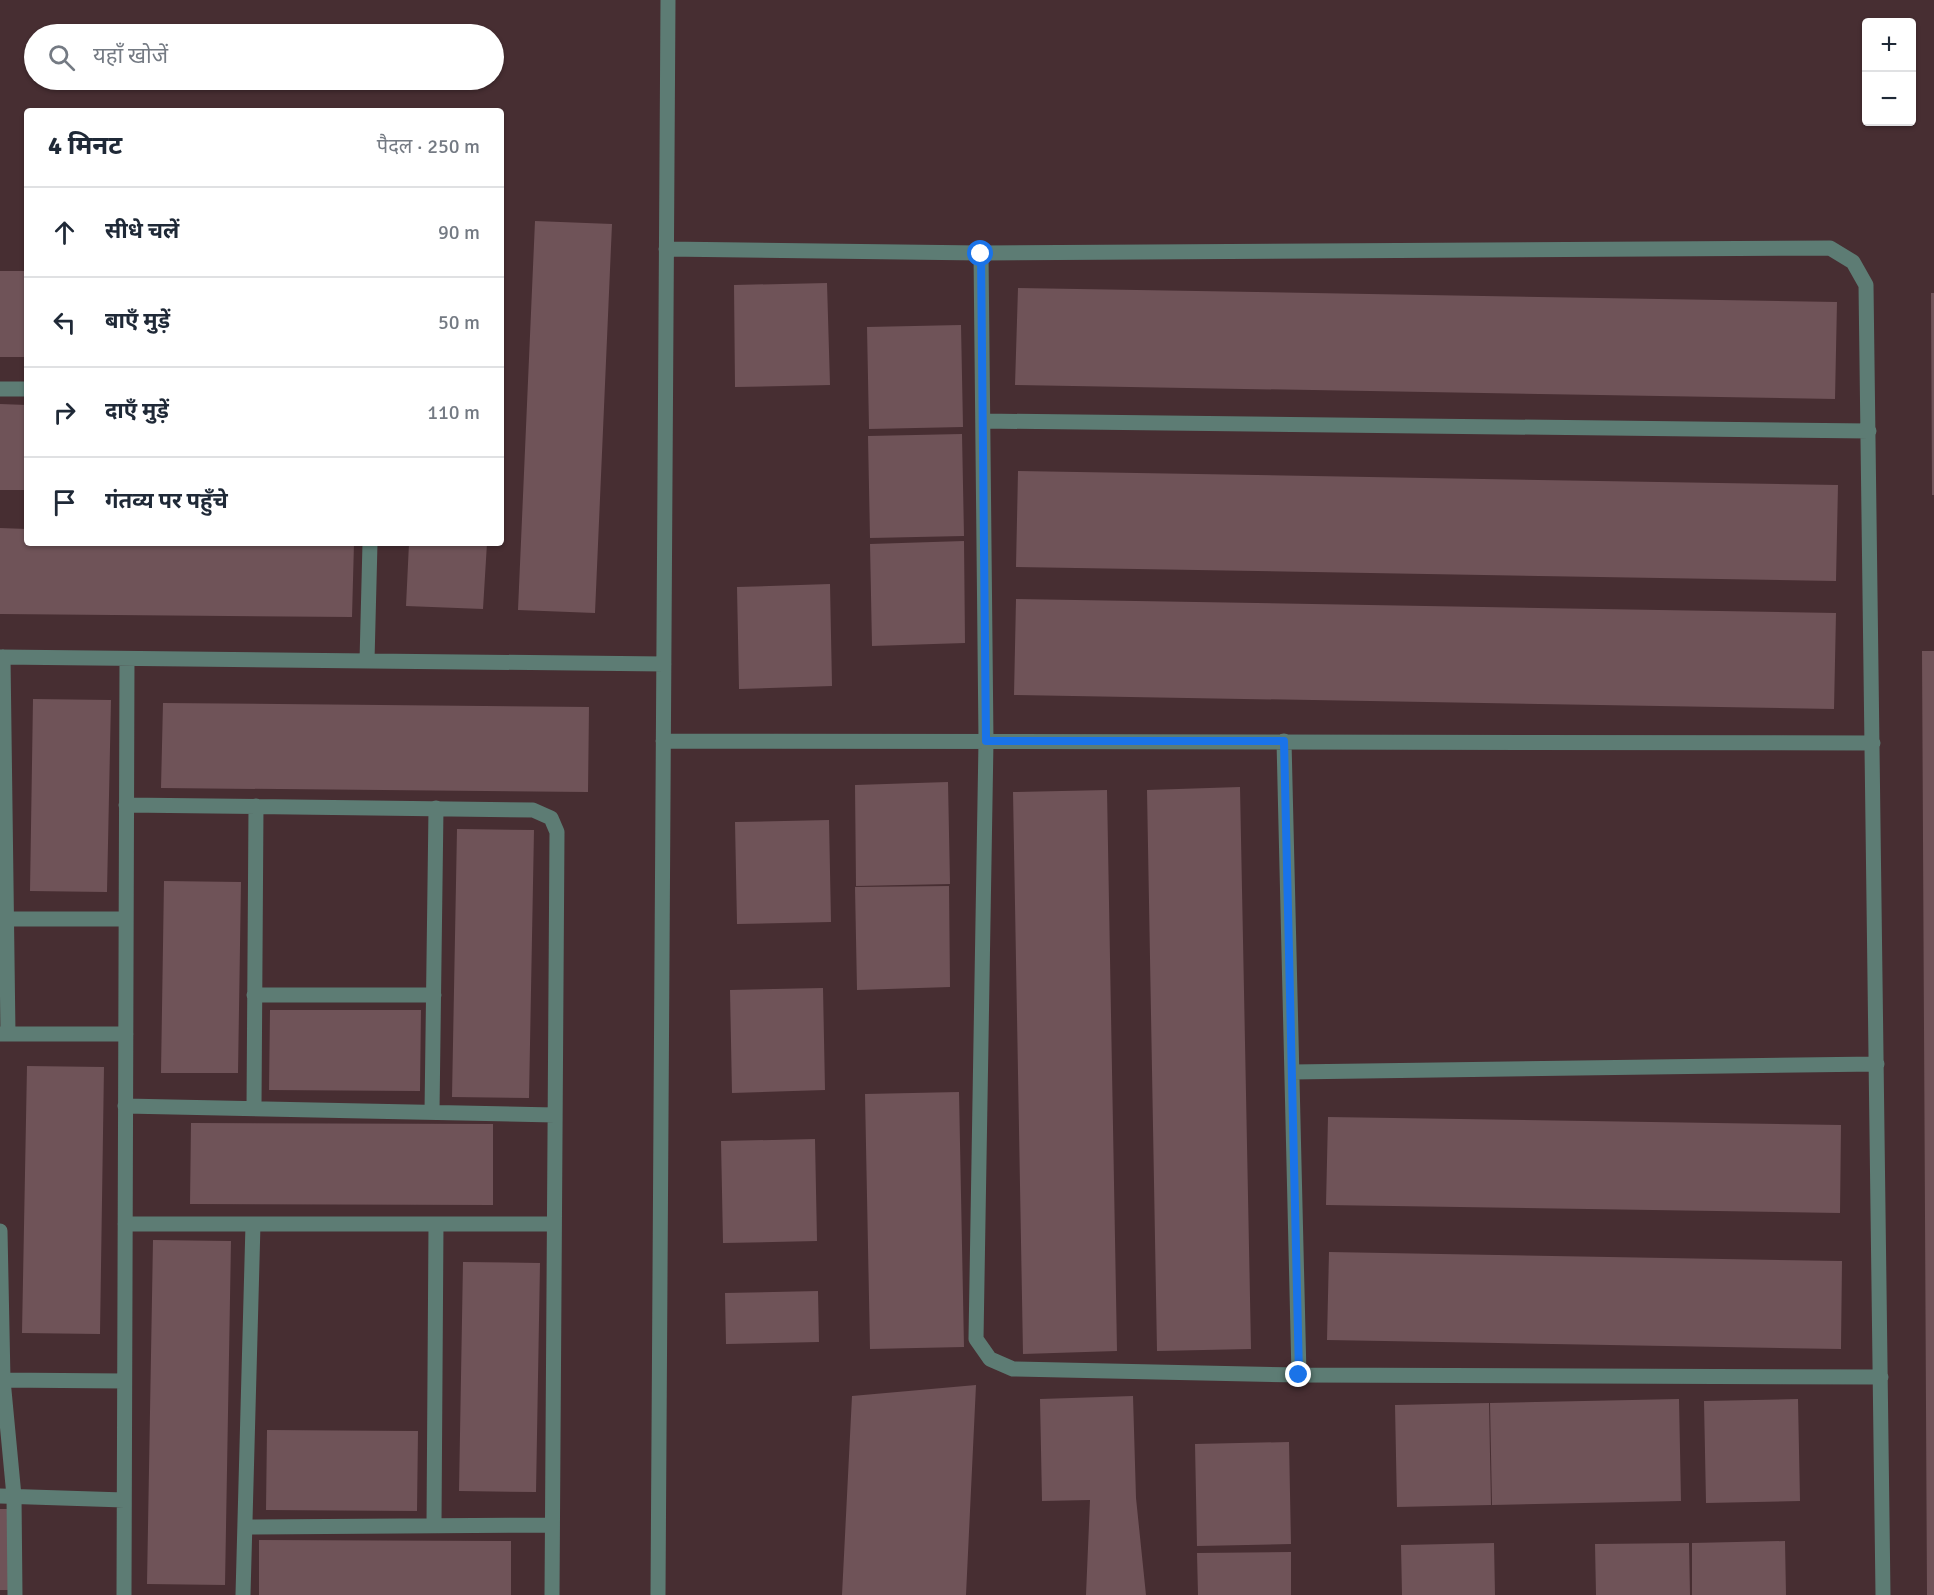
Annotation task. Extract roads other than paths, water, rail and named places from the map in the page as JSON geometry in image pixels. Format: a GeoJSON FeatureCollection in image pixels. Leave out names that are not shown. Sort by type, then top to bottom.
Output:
{"type":"FeatureCollection","features":[{"type":"Feature","properties":{"kind":"street"},"geometry":{"type":"LineString","coordinates":[[658,1595],[668,0]]}},
{"type":"Feature","properties":{"kind":"street"},"geometry":{"type":"LineString","coordinates":[[666,249],[981,254],[1830,248],[1853,262],[1866,285],[1883,1595]]}},
{"type":"Feature","properties":{"kind":"street"},"geometry":{"type":"LineString","coordinates":[[981,254],[986,741],[976,1339],[990,1359],[1014,1369],[1299,1375],[1881,1377]]}},
{"type":"Feature","properties":{"kind":"street"},"geometry":{"type":"LineString","coordinates":[[0,389],[24,389]]}},
{"type":"Feature","properties":{"kind":"street"},"geometry":{"type":"LineString","coordinates":[[983,421],[1869,431]]}},
{"type":"Feature","properties":{"kind":"street"},"geometry":{"type":"LineString","coordinates":[[367,661],[370,546]]}},
{"type":"Feature","properties":{"kind":"street"},"geometry":{"type":"LineString","coordinates":[[126,1034],[4,1034],[1,657],[664,664]]}},
{"type":"Feature","properties":{"kind":"street"},"geometry":{"type":"LineString","coordinates":[[124,1595],[127,659]]}},
{"type":"Feature","properties":{"kind":"street"},"geometry":{"type":"LineString","coordinates":[[663,741],[1873,743]]}},
{"type":"Feature","properties":{"kind":"street"},"geometry":{"type":"LineString","coordinates":[[1284,741],[1299,1375]]}},
{"type":"Feature","properties":{"kind":"street"},"geometry":{"type":"LineString","coordinates":[[126,805],[533,810],[551,818],[556,832],[552,1595]]}},
{"type":"Feature","properties":{"kind":"street"},"geometry":{"type":"LineString","coordinates":[[254,1108],[256,806]]}},
{"type":"Feature","properties":{"kind":"street"},"geometry":{"type":"LineString","coordinates":[[432,1112],[436,808]]}},
{"type":"Feature","properties":{"kind":"street"},"geometry":{"type":"LineString","coordinates":[[3,919],[126,919]]}},
{"type":"Feature","properties":{"kind":"street"},"geometry":{"type":"LineString","coordinates":[[254,995],[434,995]]}},
{"type":"Feature","properties":{"kind":"street"},"geometry":{"type":"LineString","coordinates":[[1292,1072],[1877,1064]]}},
{"type":"Feature","properties":{"kind":"street"},"geometry":{"type":"LineString","coordinates":[[125,1106],[555,1115]]}},
{"type":"Feature","properties":{"kind":"street"},"geometry":{"type":"LineString","coordinates":[[125,1224],[554,1224]]}},
{"type":"Feature","properties":{"kind":"street"},"geometry":{"type":"LineString","coordinates":[[243,1595],[253,1224]]}},
{"type":"Feature","properties":{"kind":"street"},"geometry":{"type":"LineString","coordinates":[[434,1525],[436,1224]]}},
{"type":"Feature","properties":{"kind":"street"},"geometry":{"type":"LineString","coordinates":[[0,1231],[1,1380],[15,1595]]}},
{"type":"Feature","properties":{"kind":"street"},"geometry":{"type":"LineString","coordinates":[[1,1380],[124,1381]]}},
{"type":"Feature","properties":{"kind":"street"},"geometry":{"type":"LineString","coordinates":[[7,1496],[124,1500]]}},
{"type":"Feature","properties":{"kind":"street"},"geometry":{"type":"LineString","coordinates":[[245,1527],[552,1525]]}}]}
